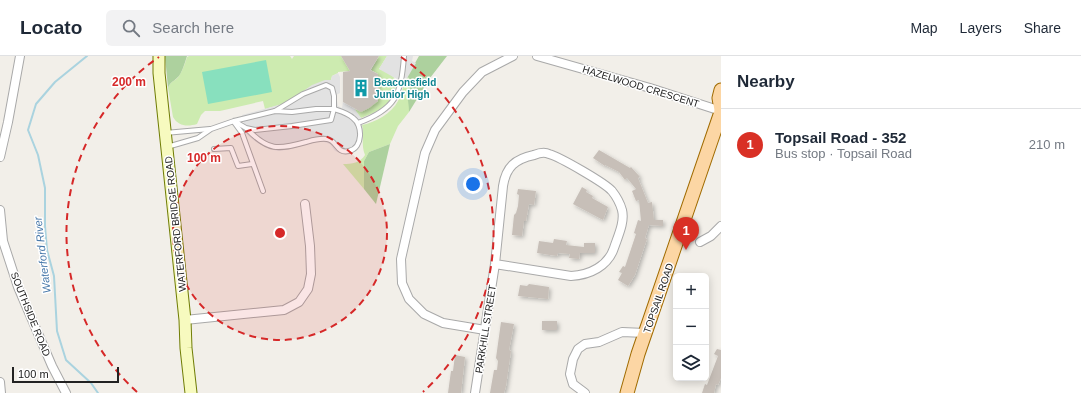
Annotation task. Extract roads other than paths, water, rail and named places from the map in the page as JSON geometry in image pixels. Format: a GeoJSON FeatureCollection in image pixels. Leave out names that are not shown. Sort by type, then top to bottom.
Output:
{"type":"FeatureCollection","features":[{"type":"Feature","properties":{"kind":"main road","name":"WATERFORD BRIDGE ROAD"},"geometry":{"type":"LineString","coordinates":[[159,56],[159,72],[185,320],[186,348],[191,393]]}},
{"type":"Feature","properties":{"kind":"main road","name":"TOPSAIL ROAD"},"geometry":{"type":"LineString","coordinates":[[627,393],[638,354],[721,111],[719,98],[721,90]]}},
{"type":"Feature","properties":{"kind":"street"},"geometry":{"type":"LineString","coordinates":[[0,157],[20,56]]}},
{"type":"Feature","properties":{"kind":"street"},"geometry":{"type":"LineString","coordinates":[[485,330],[443,323],[433,319],[420,310],[409,299],[402,283],[401,259],[426,153],[436,130],[463,92],[482,72],[513,56]]}},
{"type":"Feature","properties":{"kind":"street","name":"HAZELWOOD CRESCENT"},"geometry":{"type":"LineString","coordinates":[[537,56],[650,88],[721,111]]}},
{"type":"Feature","properties":{"kind":"street","name":"PARKHILL STREET"},"geometry":{"type":"LineString","coordinates":[[475,393],[496,264],[504,176],[512,165],[518,160],[532,155],[548,154],[575,168],[611,190],[619,202],[623,218],[612,253],[606,262],[593,271],[571,276],[496,264]]}},
{"type":"Feature","properties":{"kind":"street"},"geometry":{"type":"LineString","coordinates":[[185,320],[284,310],[299,302],[308,289],[311,274],[310,246],[305,204]]}},
{"type":"Feature","properties":{"kind":"street","name":"SOUTHSIDE ROAD"},"geometry":{"type":"LineString","coordinates":[[0,210],[3,241],[18,287],[52,366],[66,393]]}},
{"type":"Feature","properties":{"kind":"street"},"geometry":{"type":"LineString","coordinates":[[700,242],[712,236],[721,226]]}},
{"type":"Feature","properties":{"kind":"street"},"geometry":{"type":"LineString","coordinates":[[585,393],[574,384],[570,374],[573,359],[578,349],[585,344],[599,342],[622,332],[646,333]]}},
{"type":"Feature","properties":{"kind":"street"},"geometry":{"type":"LineString","coordinates":[[0,382],[1,393]]}},
{"type":"Feature","properties":{"kind":"lane"},"geometry":{"type":"LineString","coordinates":[[358,123],[381,113],[388,108],[394,100],[399,87],[404,56]]}},
{"type":"Feature","properties":{"kind":"lane"},"geometry":{"type":"LineString","coordinates":[[246,128],[263,130],[331,120],[334,109],[334,96],[332,88],[326,86],[303,94],[275,111]]}},
{"type":"Feature","properties":{"kind":"lane"},"geometry":{"type":"LineString","coordinates":[[165,134],[211,129],[234,121],[275,111],[292,112],[316,109],[334,109],[346,113],[358,123],[360,140],[357,147],[351,151],[338,149],[331,140],[325,138],[317,138],[291,147],[281,148],[270,146],[261,142],[246,128],[234,121]]}},
{"type":"Feature","properties":{"kind":"lane"},"geometry":{"type":"LineString","coordinates":[[234,121],[242,133],[263,191]]}},
{"type":"Feature","properties":{"kind":"lane"},"geometry":{"type":"LineString","coordinates":[[167,147],[198,138],[211,129]]}},
{"type":"Feature","properties":{"kind":"lane"},"geometry":{"type":"LineString","coordinates":[[214,149],[231,148],[238,166],[252,164]]}},
{"type":"Feature","properties":{"kind":"waterway","name":"Waterford River"},"geometry":{"type":"LineString","coordinates":[[87,56],[55,82],[36,104],[28,130],[38,155],[45,188],[45,226],[47,250],[54,276],[57,331],[66,360],[91,383],[98,393]]}},
{"type":"Feature","properties":{"kind":"place","name":"Beaconsfield Junior High"},"geometry":{"type":"Point","coordinates":[361,88]}},
{"type":"Feature","properties":{"kind":"place","name":"Topsail Road - 352"},"geometry":{"type":"Point","coordinates":[686,250]}}]}
